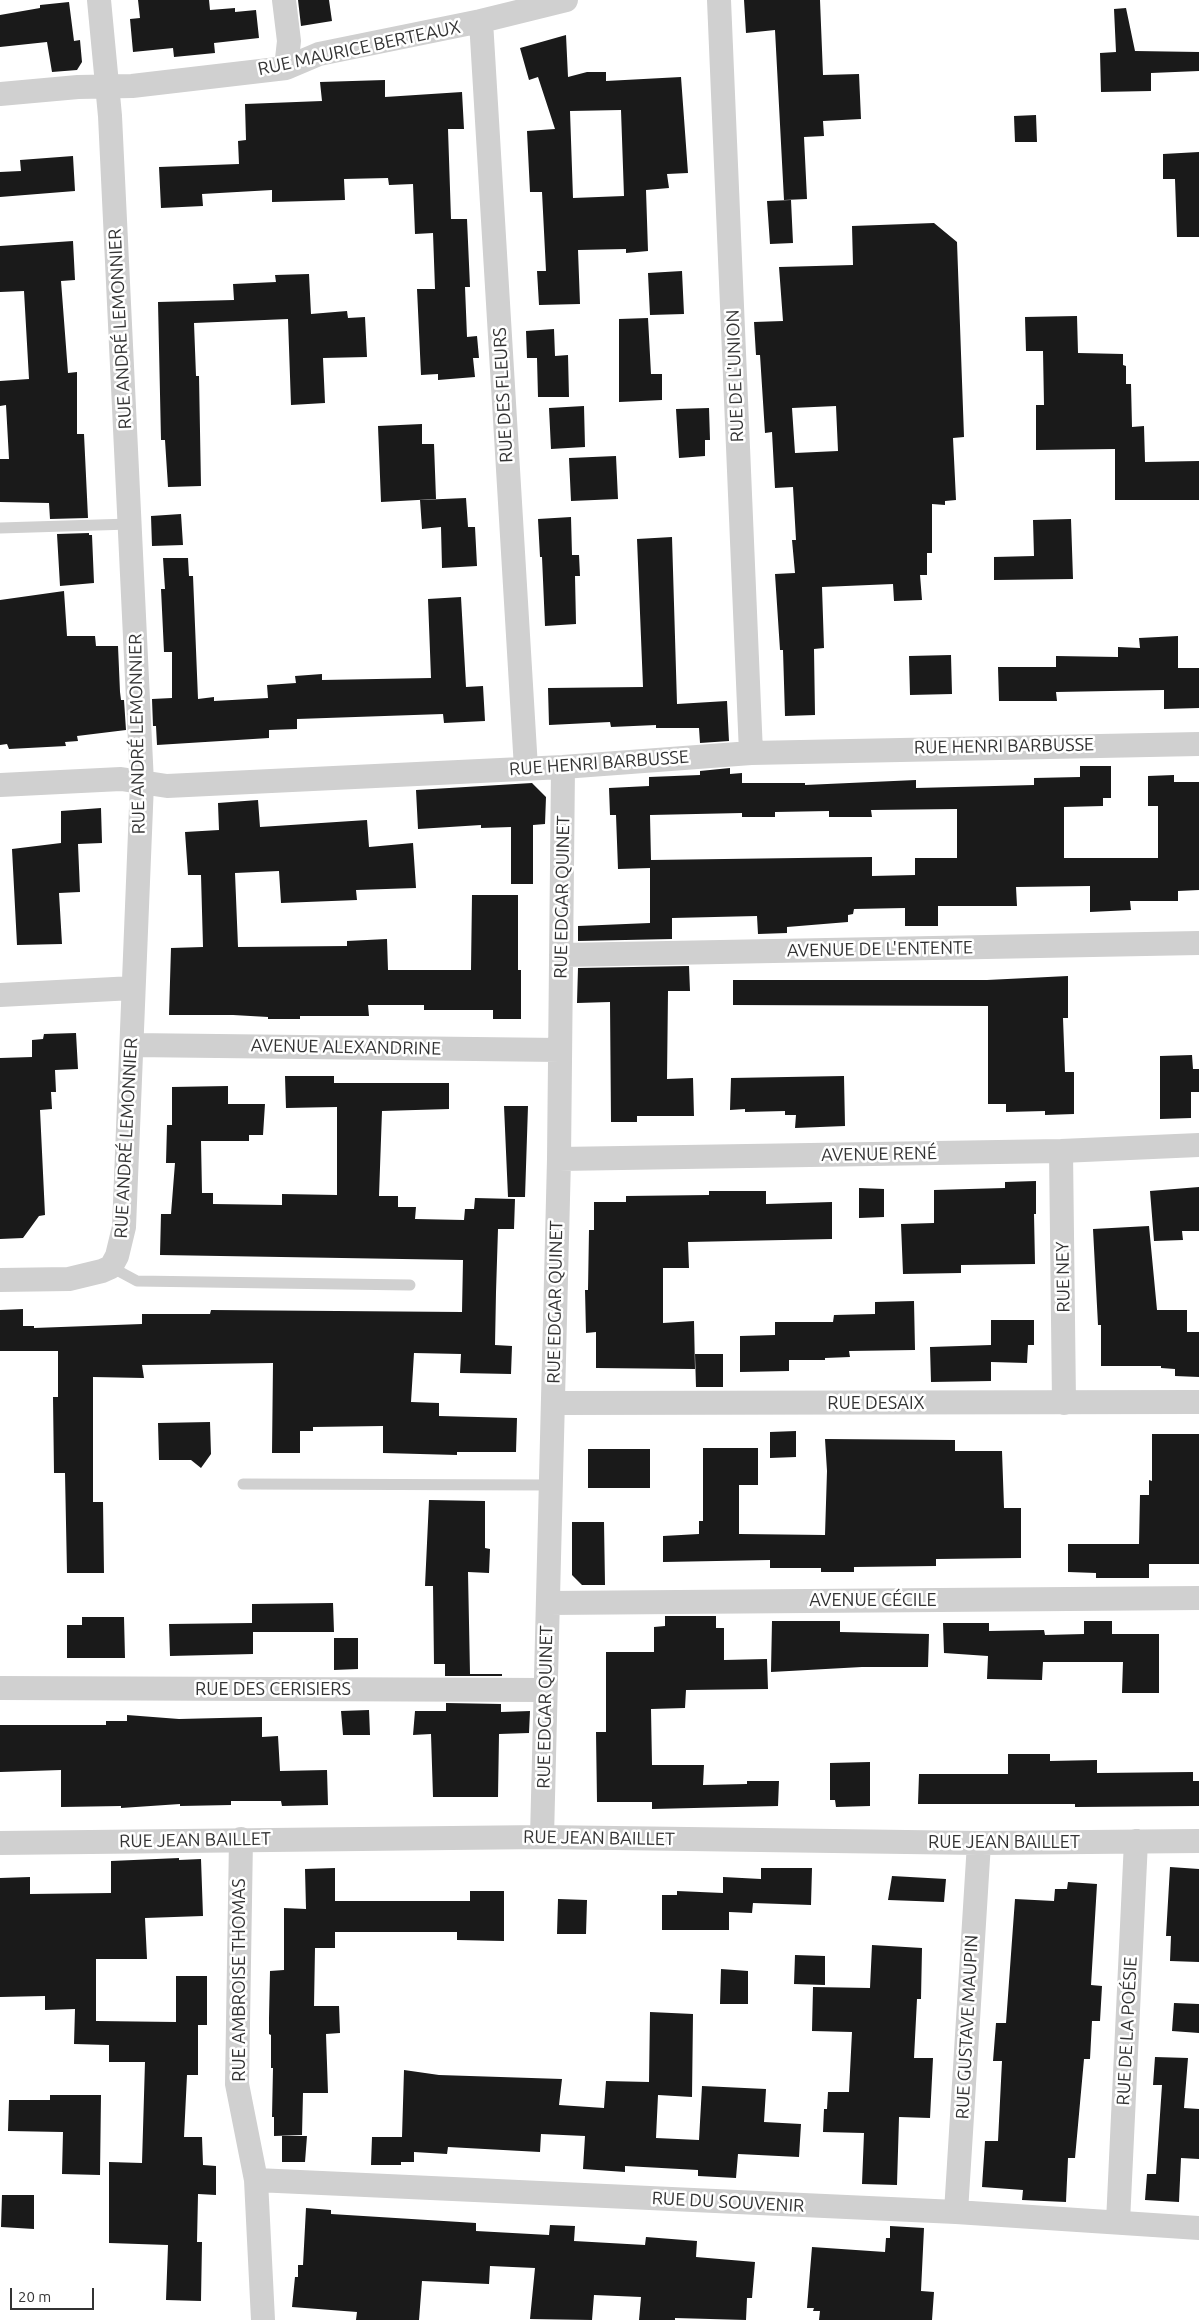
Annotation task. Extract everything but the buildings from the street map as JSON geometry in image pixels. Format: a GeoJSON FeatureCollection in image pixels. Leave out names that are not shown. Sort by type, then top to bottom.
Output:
{"type":"FeatureCollection","features":[{"type":"Feature","properties":{"kind":"street","name":"RUE ANDRÉ LEMONNIER"},"geometry":{"type":"LineString","coordinates":[[99,0],[107,86],[142,783],[124,1226],[121,1246],[111,1267]]}},
{"type":"Feature","properties":{"kind":"street"},"geometry":{"type":"LineString","coordinates":[[284,0],[289,42],[286,68]]}},
{"type":"Feature","properties":{"kind":"street","name":"RUE MAURICE BERTEAUX"},"geometry":{"type":"LineString","coordinates":[[0,94],[107,86],[132,86],[286,68],[319,54],[481,21],[566,0]]}},
{"type":"Feature","properties":{"kind":"street","name":"RUE DE L'UNION"},"geometry":{"type":"LineString","coordinates":[[719,0],[751,753]]}},
{"type":"Feature","properties":{"kind":"street","name":"RUE DES FLEURS"},"geometry":{"type":"LineString","coordinates":[[481,21],[526,768]]}},
{"type":"Feature","properties":{"kind":"street","name":"RUE HENRI BARBUSSE"},"geometry":{"type":"LineString","coordinates":[[0,785],[121,779],[167,786],[563,767],[751,753],[1199,744]]}},
{"type":"Feature","properties":{"kind":"street","name":"RUE EDGAR QUINET"},"geometry":{"type":"LineString","coordinates":[[542,1837],[559,1160],[563,767]]}},
{"type":"Feature","properties":{"kind":"street","name":"AVENUE DE L'ENTENTE"},"geometry":{"type":"LineString","coordinates":[[561,955],[1199,943]]}},
{"type":"Feature","properties":{"kind":"street"},"geometry":{"type":"LineString","coordinates":[[0,995],[133,988]]}},
{"type":"Feature","properties":{"kind":"street","name":"AVENUE ALEXANDRINE"},"geometry":{"type":"LineString","coordinates":[[132,1045],[560,1050]]}},
{"type":"Feature","properties":{"kind":"street","name":"AVENUE RENÉ"},"geometry":{"type":"LineString","coordinates":[[559,1160],[1062,1151],[1199,1145]]}},
{"type":"Feature","properties":{"kind":"street","name":"RUE NEY"},"geometry":{"type":"LineString","coordinates":[[1062,1151],[1064,1403]]}},
{"type":"Feature","properties":{"kind":"street"},"geometry":{"type":"LineString","coordinates":[[0,1280],[70,1278],[92,1274],[111,1267]]}},
{"type":"Feature","properties":{"kind":"street","name":"RUE DESAIX"},"geometry":{"type":"LineString","coordinates":[[553,1403],[1199,1402]]}},
{"type":"Feature","properties":{"kind":"street","name":"AVENUE CÉCILE"},"geometry":{"type":"LineString","coordinates":[[548,1603],[1199,1598]]}},
{"type":"Feature","properties":{"kind":"street","name":"RUE DES CERISIERS"},"geometry":{"type":"LineString","coordinates":[[0,1688],[545,1690]]}},
{"type":"Feature","properties":{"kind":"street","name":"RUE JEAN BAILLET"},"geometry":{"type":"LineString","coordinates":[[0,1843],[542,1837],[979,1843],[1199,1841]]}},
{"type":"Feature","properties":{"kind":"street","name":"RUE AMBROISE THOMAS"},"geometry":{"type":"LineString","coordinates":[[241,1839],[237,2084],[256,2180],[263,2320]]}},
{"type":"Feature","properties":{"kind":"street","name":"RUE DE LA POÉSIE"},"geometry":{"type":"LineString","coordinates":[[1118,2222],[1136,1841]]}},
{"type":"Feature","properties":{"kind":"street","name":"RUE GUSTAVE MAUPIN"},"geometry":{"type":"LineString","coordinates":[[956,2212],[979,1843]]}},
{"type":"Feature","properties":{"kind":"street","name":"RUE DU SOUVENIR"},"geometry":{"type":"LineString","coordinates":[[256,2180],[956,2212],[1199,2228]]}},
{"type":"Feature","properties":{"kind":"lane"},"geometry":{"type":"LineString","coordinates":[[0,528],[130,524]]}},
{"type":"Feature","properties":{"kind":"lane"},"geometry":{"type":"LineString","coordinates":[[111,1267],[137,1280],[410,1285]]}},
{"type":"Feature","properties":{"kind":"lane"},"geometry":{"type":"LineString","coordinates":[[243,1484],[550,1485]]}}]}
